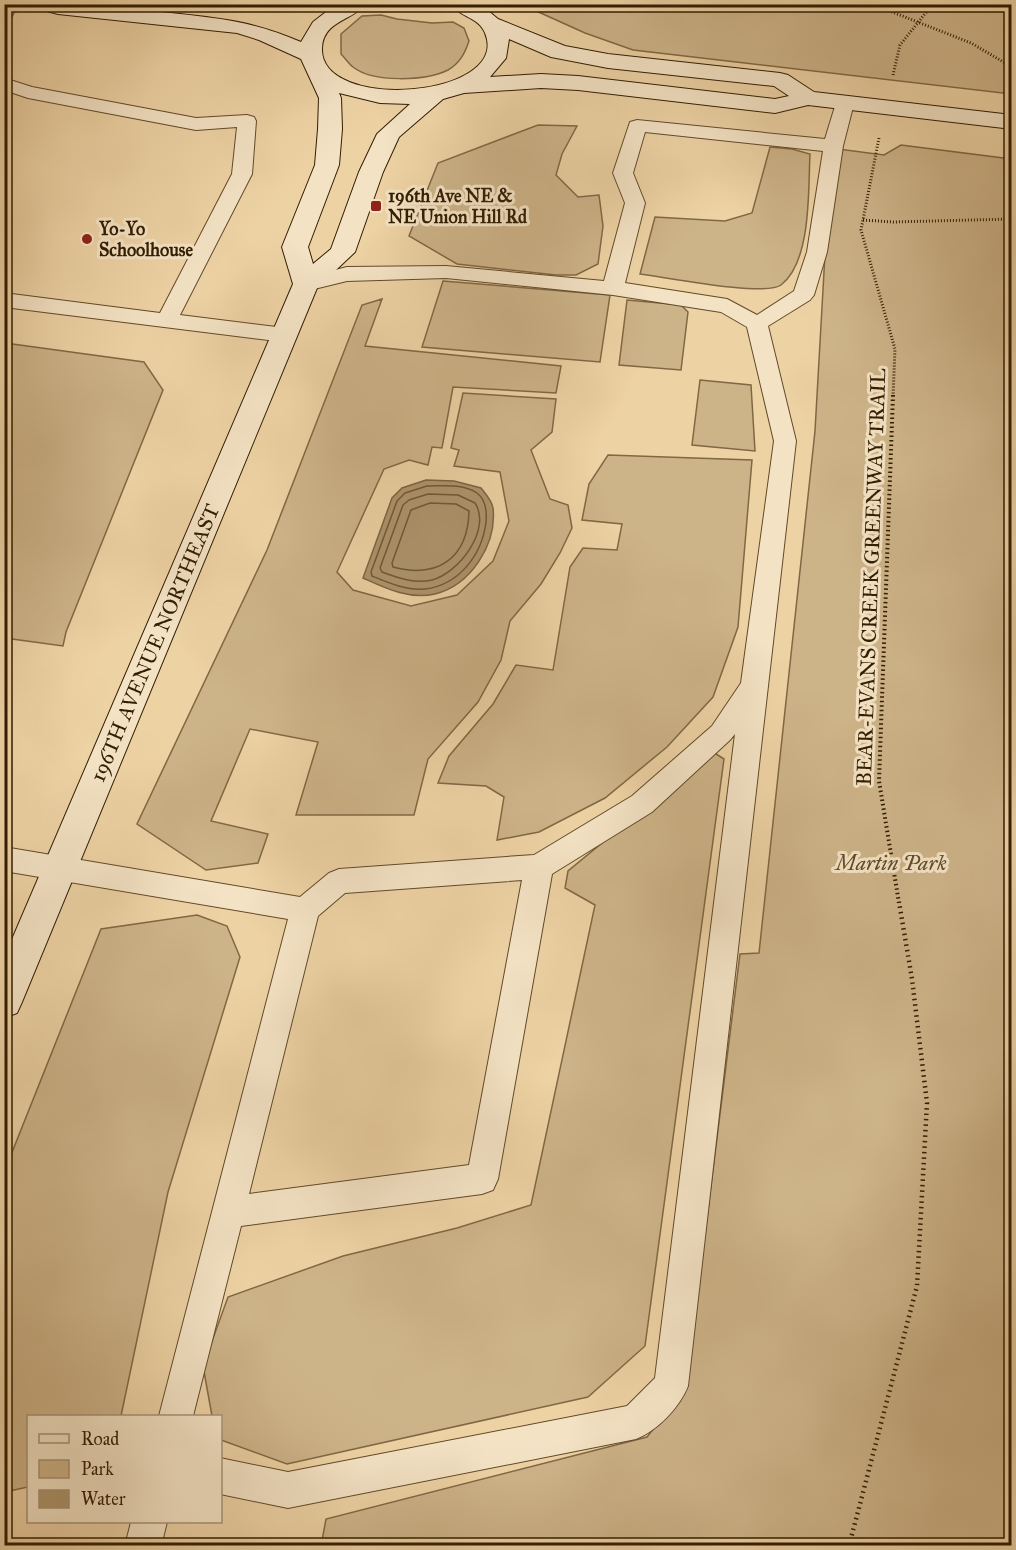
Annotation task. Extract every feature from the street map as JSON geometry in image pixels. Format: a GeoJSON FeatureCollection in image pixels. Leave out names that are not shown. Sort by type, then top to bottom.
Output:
{"type":"FeatureCollection","features":[{"type":"Feature","properties":{"kind":"street"},"geometry":{"type":"LineString","coordinates":[[47,4],[58,8],[239,27],[267,35],[314,61],[331,80],[360,92],[405,98],[434,94],[462,86],[541,81],[775,106],[808,98],[1011,122]]}},
{"type":"Feature","properties":{"kind":"street"},"geometry":{"type":"LineString","coordinates":[[244,4],[252,4]]}},
{"type":"Feature","properties":{"kind":"street"},"geometry":{"type":"LineString","coordinates":[[306,284],[296,247],[327,165],[330,129],[330,98],[314,61],[312,38],[322,22],[342,9],[355,4]]}},
{"type":"Feature","properties":{"kind":"street"},"geometry":{"type":"LineString","coordinates":[[461,4],[492,24],[559,52],[608,61],[780,80],[808,98]]}},
{"type":"Feature","properties":{"kind":"street"},"geometry":{"type":"LineString","coordinates":[[462,86],[484,73],[497,57],[499,40],[492,24]]}},
{"type":"Feature","properties":{"kind":"street","name":"196TH AVENUE NORTHEAST"},"geometry":{"type":"LineString","coordinates":[[4,1002],[306,284],[342,252],[371,172],[389,134],[434,94]]}},
{"type":"Feature","properties":{"kind":"lane"},"geometry":{"type":"LineString","coordinates":[[4,16],[9,4]]}},
{"type":"Feature","properties":{"kind":"lane"},"geometry":{"type":"LineString","coordinates":[[4,83],[28,92],[196,123],[247,122],[242,174],[167,320]]}},
{"type":"Feature","properties":{"kind":"lane"},"geometry":{"type":"LineString","coordinates":[[757,324],[803,295],[817,252],[833,146],[845,103]]}},
{"type":"Feature","properties":{"kind":"lane"},"geometry":{"type":"LineString","coordinates":[[613,288],[635,203],[623,173],[638,126],[833,146]]}},
{"type":"Feature","properties":{"kind":"lane"},"geometry":{"type":"LineString","coordinates":[[222,1476],[288,1490],[636,1422],[671,1386],[785,441],[757,324],[727,306],[613,288],[446,272],[347,274],[306,284]]}},
{"type":"Feature","properties":{"kind":"lane"},"geometry":{"type":"LineString","coordinates":[[4,300],[285,335]]}},
{"type":"Feature","properties":{"kind":"lane"},"geometry":{"type":"LineString","coordinates":[[176,1415],[305,910],[339,881],[539,867],[642,804],[721,733],[754,685]]}},
{"type":"Feature","properties":{"kind":"lane"},"geometry":{"type":"LineString","coordinates":[[4,859],[305,910]]}},
{"type":"Feature","properties":{"kind":"lane"},"geometry":{"type":"LineString","coordinates":[[228,1212],[482,1179],[539,867]]}},
{"type":"Feature","properties":{"kind":"lane"},"geometry":{"type":"LineString","coordinates":[[143,1545],[148,1523]]}},
{"type":"Feature","properties":{"kind":"path"},"geometry":{"type":"LineString","coordinates":[[872,4],[971,43],[1011,67]]}},
{"type":"Feature","properties":{"kind":"path","name":"BEAR-EVANS CREEK GREENWAY TRAIL"},"geometry":{"type":"LineString","coordinates":[[849,1545],[917,1286],[927,1103],[912,979],[879,781],[895,349],[861,230],[885,107],[900,45],[928,10]]}},
{"type":"Feature","properties":{"kind":"path"},"geometry":{"type":"LineString","coordinates":[[863,220],[893,222],[1011,219]]}},
{"type":"Feature","properties":{"kind":"green space"},"geometry":{"type":"Polygon","coordinates":[[[523,5],[1011,5],[1011,94],[633,50],[585,33],[523,5]]]}},
{"type":"Feature","properties":{"kind":"green space"},"geometry":{"type":"Polygon","coordinates":[[[381,15],[432,23],[453,22],[464,28],[469,41],[459,61],[448,70],[438,74],[400,79],[373,76],[353,67],[341,54],[341,34],[362,16],[381,15]]]}},
{"type":"Feature","properties":{"kind":"green space"},"geometry":{"type":"Polygon","coordinates":[[[538,125],[577,126],[562,154],[556,175],[578,197],[599,195],[603,226],[598,264],[576,275],[556,275],[457,264],[409,236],[438,163],[538,125]]]}},
{"type":"Feature","properties":{"kind":"green space","name":"Martin Park"},"geometry":{"type":"Polygon","coordinates":[[[901,145],[1011,159],[1011,1545],[321,1546],[326,1519],[647,1437],[686,1386],[740,954],[759,953],[815,431],[831,148],[884,155],[901,145]]]}},
{"type":"Feature","properties":{"kind":"green space"},"geometry":{"type":"Polygon","coordinates":[[[770,147],[792,149],[810,154],[808,205],[803,242],[791,274],[781,285],[756,289],[736,288],[640,274],[655,217],[725,221],[752,213],[770,147]]]}},
{"type":"Feature","properties":{"kind":"green space"},"geometry":{"type":"Polygon","coordinates":[[[443,281],[610,295],[600,362],[422,347],[443,281]]]}},
{"type":"Feature","properties":{"kind":"green space"},"geometry":{"type":"Polygon","coordinates":[[[382,299],[365,346],[561,366],[556,393],[453,387],[442,448],[432,447],[428,465],[409,460],[384,469],[337,572],[353,590],[411,606],[457,595],[493,561],[509,521],[500,472],[454,466],[459,450],[451,448],[463,393],[556,399],[552,432],[531,450],[550,499],[568,505],[572,528],[541,584],[510,621],[501,660],[478,702],[428,759],[414,815],[296,815],[318,742],[250,729],[211,821],[268,834],[258,863],[206,870],[137,824],[267,550],[362,305],[382,299]]]}},
{"type":"Feature","properties":{"kind":"green space"},"geometry":{"type":"Polygon","coordinates":[[[627,300],[681,305],[688,312],[681,370],[619,365],[627,300]]]}},
{"type":"Feature","properties":{"kind":"green space"},"geometry":{"type":"Polygon","coordinates":[[[5,343],[144,362],[163,390],[66,632],[63,646],[5,638],[5,343]]]}},
{"type":"Feature","properties":{"kind":"green space"},"geometry":{"type":"Polygon","coordinates":[[[700,380],[751,385],[755,451],[692,445],[700,380]]]}},
{"type":"Feature","properties":{"kind":"green space"},"geometry":{"type":"Polygon","coordinates":[[[608,455],[752,460],[738,627],[713,697],[667,747],[605,798],[539,832],[497,840],[504,797],[486,786],[438,783],[449,756],[493,704],[516,665],[553,670],[570,567],[583,548],[617,550],[622,524],[582,520],[589,484],[608,455]]]}},
{"type":"Feature","properties":{"kind":"green space"},"geometry":{"type":"Polygon","coordinates":[[[713,752],[724,759],[645,1346],[588,1397],[287,1464],[222,1440],[222,1415],[212,1415],[203,1366],[228,1297],[343,1256],[457,1228],[531,1205],[595,905],[565,888],[568,871],[713,752]]]}},
{"type":"Feature","properties":{"kind":"green space"},"geometry":{"type":"Polygon","coordinates":[[[197,915],[227,926],[240,957],[168,1192],[121,1415],[27,1415],[27,1487],[5,1492],[5,1170],[101,929],[197,915]]]}},
{"type":"Feature","properties":{"kind":"water"},"geometry":{"type":"Polygon","coordinates":[[[426,480],[454,481],[481,488],[488,497],[493,508],[493,522],[486,549],[479,561],[460,582],[435,594],[416,595],[398,592],[363,578],[392,498],[402,488],[426,480]]]}},
{"type":"Feature","properties":{"kind":"place","name":"196th Ave NE & NE Union Hill Rd"},"geometry":{"type":"Point","coordinates":[376,206]}},
{"type":"Feature","properties":{"kind":"place","name":"Yo-Yo Schoolhouse"},"geometry":{"type":"Point","coordinates":[87,239]}}]}
